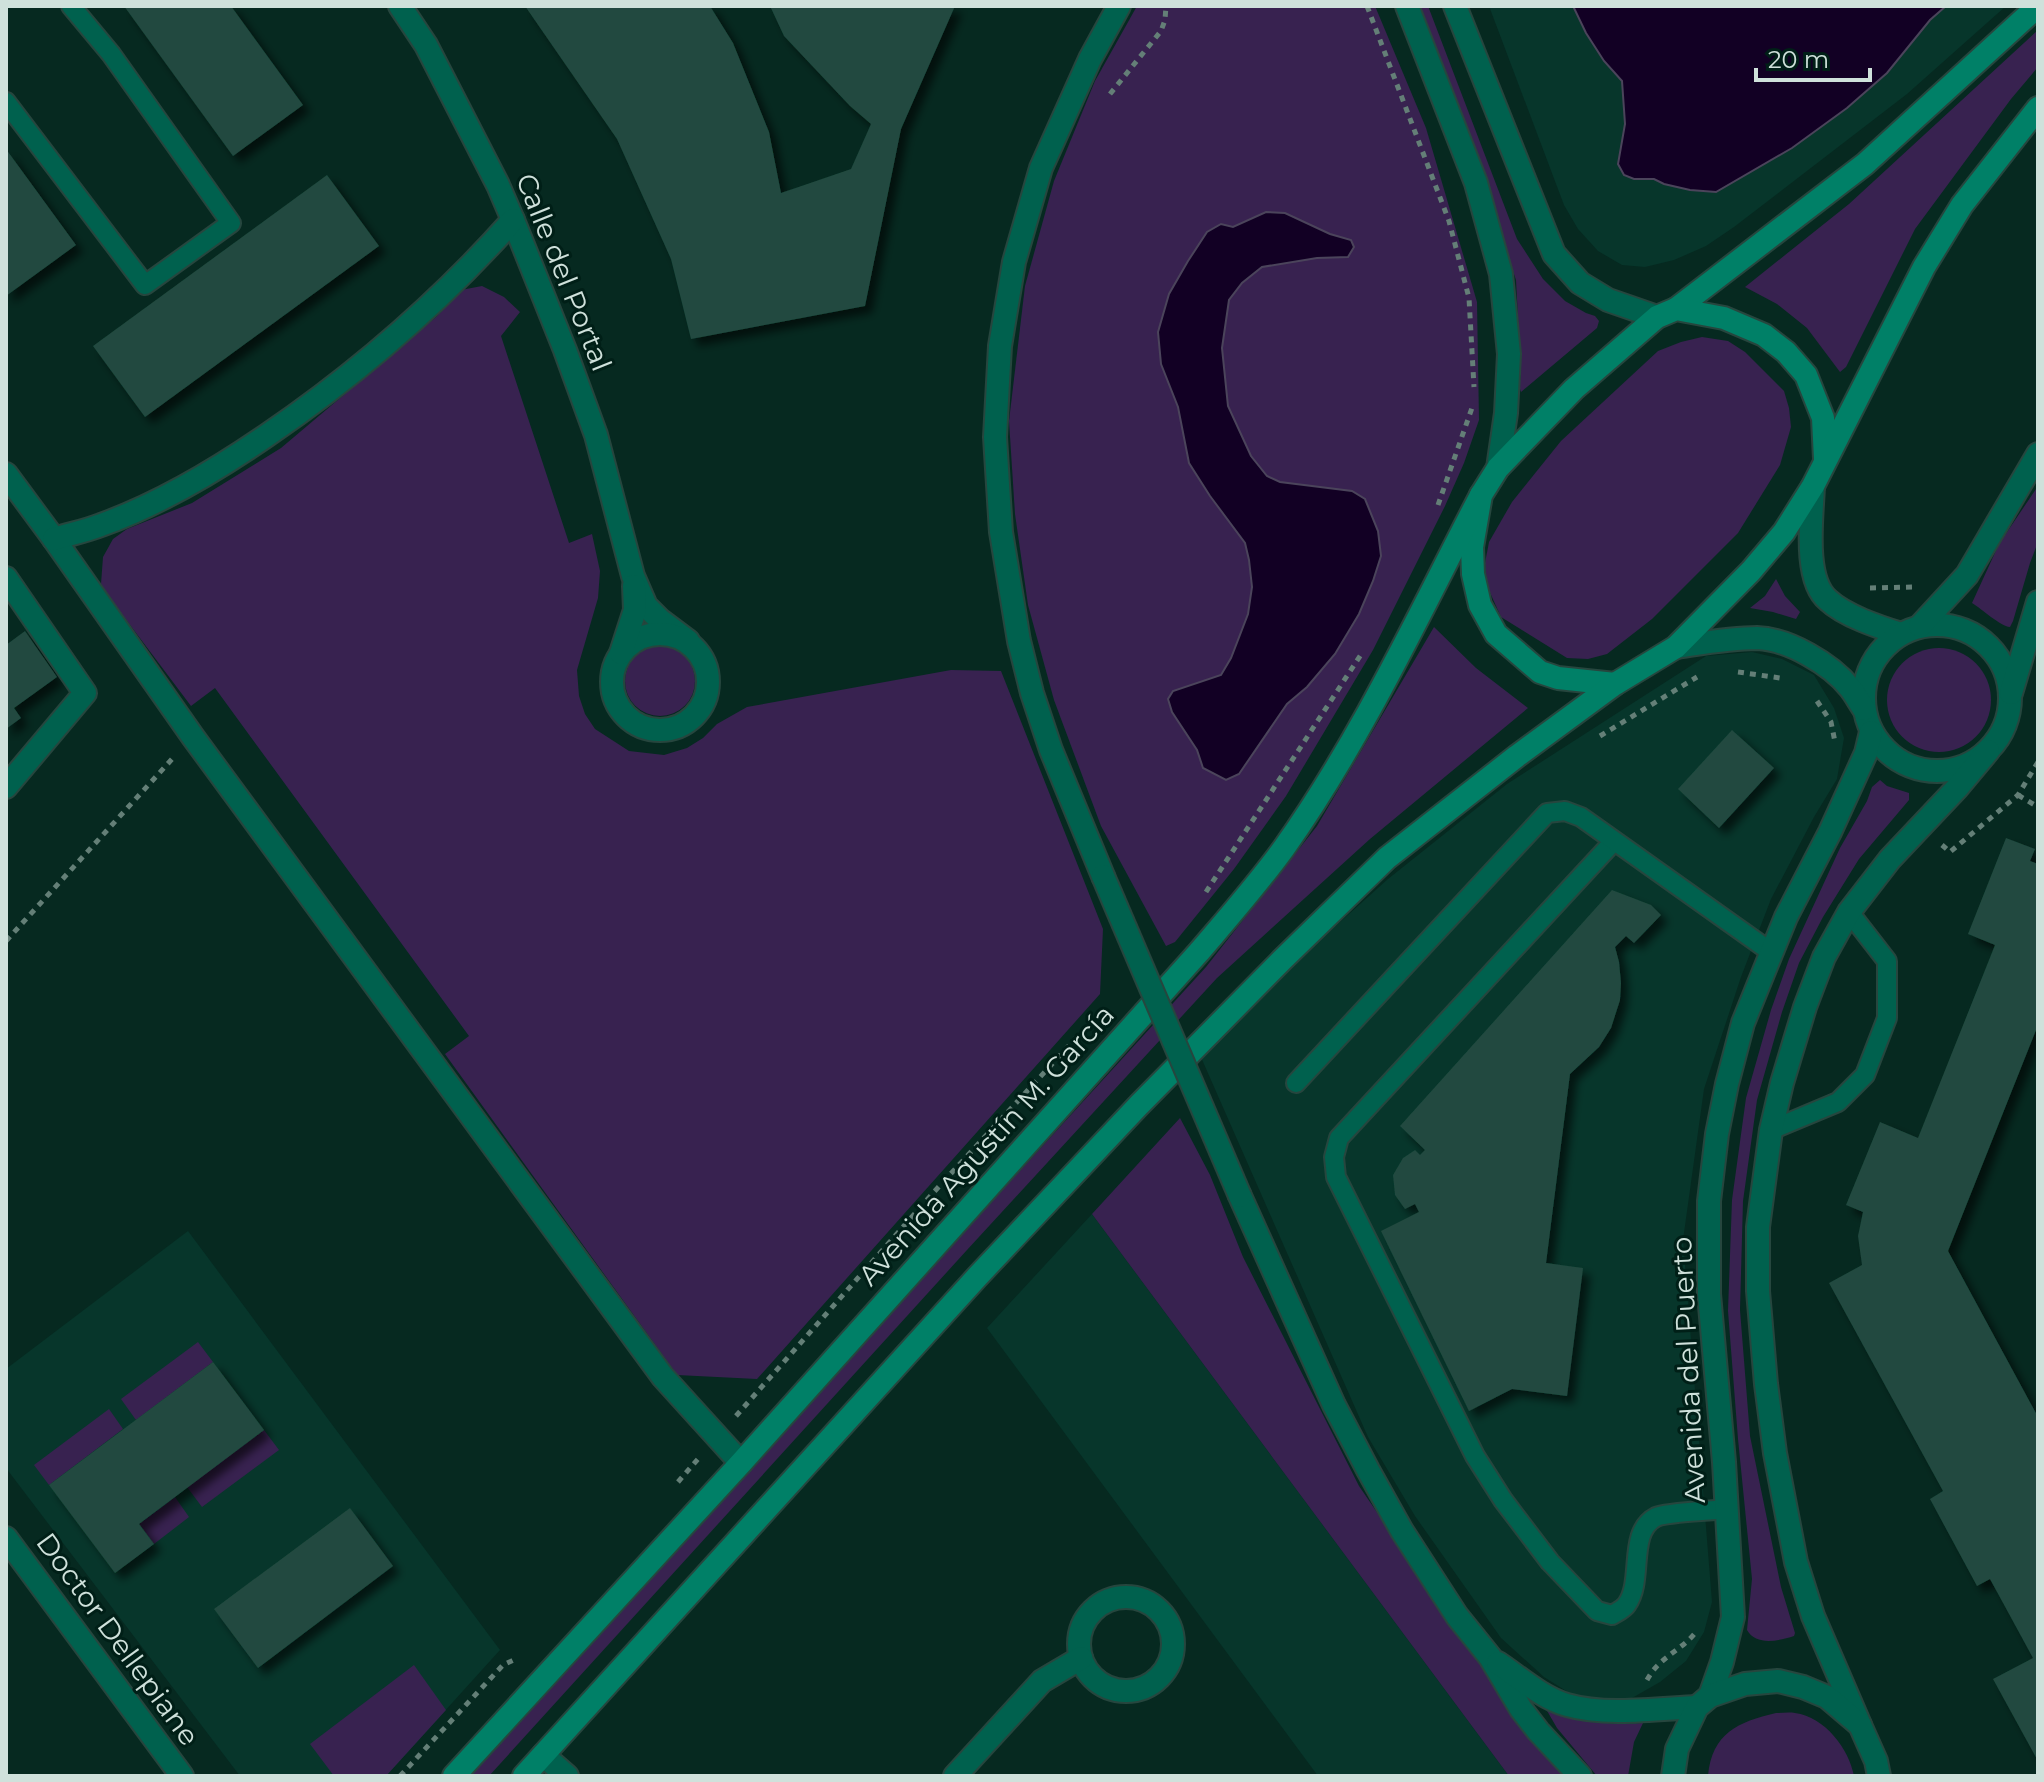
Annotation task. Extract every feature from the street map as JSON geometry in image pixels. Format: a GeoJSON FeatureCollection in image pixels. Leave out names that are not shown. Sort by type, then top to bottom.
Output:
{"type":"FeatureCollection","features":[{"type":"Feature","properties":{"kind":"main road"},"geometry":{"type":"LineString","coordinates":[[1667,313],[1865,164],[2038,6]]}},
{"type":"Feature","properties":{"kind":"main road"},"geometry":{"type":"LineString","coordinates":[[524,1776],[977,1277],[1139,1105],[1282,960],[1387,858],[1615,684],[1676,647],[1768,551],[1813,486],[1924,267],[1962,205],[2038,108]]}},
{"type":"Feature","properties":{"kind":"main road","name":"Avenida Agustín M. García"},"geometry":{"type":"LineString","coordinates":[[454,1776],[741,1463],[1199,952],[1283,849],[1324,788],[1498,468],[1574,389],[1667,313]]}},
{"type":"Feature","properties":{"kind":"main road"},"geometry":{"type":"LineString","coordinates":[[1667,313],[1724,318],[1764,335],[1786,352],[1806,375],[1823,418],[1825,460]]}},
{"type":"Feature","properties":{"kind":"main road"},"geometry":{"type":"LineString","coordinates":[[1481,495],[1472,547],[1473,574],[1480,605],[1496,634],[1540,672],[1558,678],[1615,684]]}},
{"type":"Feature","properties":{"kind":"street","name":"Calle del Portal"},"geometry":{"type":"LineString","coordinates":[[400,6],[426,45],[513,220],[596,435],[633,576]]}},
{"type":"Feature","properties":{"kind":"street"},"geometry":{"type":"LineString","coordinates":[[1119,6],[1090,59],[1041,168],[1014,262],[1003,332],[995,437],[1001,532],[1019,641],[1032,693],[1051,750],[1103,876],[1240,1196],[1334,1405],[1402,1531],[1449,1603],[1490,1657],[1521,1709],[1580,1776]]}},
{"type":"Feature","properties":{"kind":"street"},"geometry":{"type":"LineString","coordinates":[[1407,6],[1476,183],[1501,274],[1509,354],[1506,413],[1498,468]]}},
{"type":"Feature","properties":{"kind":"street"},"geometry":{"type":"LineString","coordinates":[[1455,6],[1554,254],[1580,283],[1608,300],[1667,313]]}},
{"type":"Feature","properties":{"kind":"street"},"geometry":{"type":"LineString","coordinates":[[54,539],[102,525],[154,502],[221,466],[288,421],[348,378],[408,326],[476,262],[513,220]]}},
{"type":"Feature","properties":{"kind":"street"},"geometry":{"type":"LineString","coordinates":[[1988,751],[1969,764],[1948,771],[1925,771],[1903,764],[1885,750],[1871,732],[1864,709],[1864,687],[1871,666],[1883,647],[1910,630],[1967,575],[2038,454]]}},
{"type":"Feature","properties":{"kind":"street"},"geometry":{"type":"LineString","coordinates":[[6,474],[193,737],[663,1377],[741,1463]]}},
{"type":"Feature","properties":{"kind":"street"},"geometry":{"type":"LineString","coordinates":[[1813,486],[1812,563],[1818,586],[1826,600],[1868,623],[1910,630],[1941,624],[1962,629],[1981,639],[1996,654],[2006,673],[2010,694],[2009,715],[2001,734],[1958,787],[1890,859],[1849,912],[1824,957],[1782,1083],[1771,1130],[1758,1227],[1758,1278],[1766,1384],[1775,1453],[1800,1575],[1813,1616],[1876,1761],[1879,1776]]}},
{"type":"Feature","properties":{"kind":"street"},"geometry":{"type":"LineString","coordinates":[[633,576],[646,606],[688,641],[699,653],[706,668],[709,683],[705,700],[697,713],[684,724],[668,729],[652,729],[624,715],[615,701],[611,685],[613,669],[635,610],[633,576]]}},
{"type":"Feature","properties":{"kind":"street"},"geometry":{"type":"LineString","coordinates":[[6,578],[85,693],[6,787]]}},
{"type":"Feature","properties":{"kind":"street"},"geometry":{"type":"LineString","coordinates":[[2010,694],[2038,602]]}},
{"type":"Feature","properties":{"kind":"street"},"geometry":{"type":"LineString","coordinates":[[620,654],[644,636],[659,633],[688,641]]}},
{"type":"Feature","properties":{"kind":"street"},"geometry":{"type":"LineString","coordinates":[[1676,647],[1760,638],[1778,641],[1811,655],[1848,686],[1864,709]]}},
{"type":"Feature","properties":{"kind":"street","name":"Avenida del Puerto"},"geometry":{"type":"LineString","coordinates":[[1673,1776],[1677,1749],[1722,1662],[1733,1617],[1724,1462],[1709,1294],[1709,1201],[1717,1134],[1743,1023],[1786,917],[1866,753],[1871,732]]}},
{"type":"Feature","properties":{"kind":"street","name":"Doctor Dellepiane"},"geometry":{"type":"LineString","coordinates":[[6,1538],[182,1776]]}},
{"type":"Feature","properties":{"kind":"street"},"geometry":{"type":"LineString","coordinates":[[1120,1597],[1137,1598],[1151,1604],[1163,1615],[1171,1630],[1173,1645],[1170,1659],[1153,1683],[1140,1689],[1110,1689],[1087,1671],[1081,1658],[1079,1642],[1083,1625],[1091,1612],[1105,1602],[1120,1597]]}},
{"type":"Feature","properties":{"kind":"street"},"geometry":{"type":"LineString","coordinates":[[1490,1657],[1539,1691],[1566,1705],[1608,1710],[1703,1702],[1745,1684],[1778,1681],[1827,1697],[1860,1725]]}},
{"type":"Feature","properties":{"kind":"street"},"geometry":{"type":"LineString","coordinates":[[955,1776],[1042,1681],[1081,1658]]}},
{"type":"Feature","properties":{"kind":"street"},"geometry":{"type":"LineString","coordinates":[[543,1755],[567,1776]]}},
{"type":"Feature","properties":{"kind":"lane"},"geometry":{"type":"LineString","coordinates":[[6,102],[145,285],[231,223],[111,54],[71,6]]}},
{"type":"Feature","properties":{"kind":"lane"},"geometry":{"type":"LineString","coordinates":[[1296,1083],[1547,813],[1565,811],[1581,817],[1771,952]]}},
{"type":"Feature","properties":{"kind":"lane"},"geometry":{"type":"LineString","coordinates":[[1614,841],[1339,1138],[1334,1157],[1336,1177],[1475,1456],[1503,1500],[1550,1562],[1597,1611],[1612,1615],[1626,1607],[1634,1590],[1640,1536],[1648,1523],[1658,1516],[1726,1509]]}},
{"type":"Feature","properties":{"kind":"lane"},"geometry":{"type":"LineString","coordinates":[[1771,1130],[1838,1102],[1865,1075],[1887,1018],[1887,961],[1849,912]]}},
{"type":"Feature","properties":{"kind":"path"},"geometry":{"type":"LineString","coordinates":[[1104,105],[1161,31],[1166,6]]}},
{"type":"Feature","properties":{"kind":"path"},"geometry":{"type":"LineString","coordinates":[[1367,6],[1441,197],[1469,298],[1474,401],[1433,515]]}},
{"type":"Feature","properties":{"kind":"path"},"geometry":{"type":"LineString","coordinates":[[1838,606],[1858,585],[1871,588],[1917,587]]}},
{"type":"Feature","properties":{"kind":"path"},"geometry":{"type":"LineString","coordinates":[[1205,894],[1365,648]]}},
{"type":"Feature","properties":{"kind":"path"},"geometry":{"type":"LineString","coordinates":[[1801,679],[1811,655]]}},
{"type":"Feature","properties":{"kind":"path"},"geometry":{"type":"LineString","coordinates":[[1733,671],[1801,679],[1831,722],[1836,738],[1835,760],[1857,773]]}},
{"type":"Feature","properties":{"kind":"path"},"geometry":{"type":"LineString","coordinates":[[1591,742],[1702,675]]}},
{"type":"Feature","properties":{"kind":"path"},"geometry":{"type":"LineString","coordinates":[[6,941],[193,737]]}},
{"type":"Feature","properties":{"kind":"path"},"geometry":{"type":"LineString","coordinates":[[1921,825],[1950,852],[2018,795],[2038,762]]}},
{"type":"Feature","properties":{"kind":"path"},"geometry":{"type":"LineString","coordinates":[[2018,795],[2038,807]]}},
{"type":"Feature","properties":{"kind":"path"},"geometry":{"type":"LineString","coordinates":[[677,1482],[933,1193],[1084,1029]]}},
{"type":"Feature","properties":{"kind":"path"},"geometry":{"type":"LineString","coordinates":[[400,1776],[503,1665],[523,1656]]}},
{"type":"Feature","properties":{"kind":"shaded area"},"geometry":{"type":"Polygon","coordinates":[[[1137,6],[1375,6],[1426,128],[1477,302],[1479,420],[1445,506],[1373,650],[1286,796],[1234,869],[1175,942],[1166,946],[1101,826],[1054,700],[1028,605],[1015,514],[1009,421],[1025,286],[1054,181],[1095,81],[1137,6]]]}},
{"type":"Feature","properties":{"kind":"shaded area"},"geometry":{"type":"Polygon","coordinates":[[[1418,6],[1428,6],[1517,239],[1543,279],[1565,301],[1599,321],[1597,328],[1521,392],[1516,280],[1469,139],[1418,6]]]}},
{"type":"Feature","properties":{"kind":"shaded area"},"geometry":{"type":"Polygon","coordinates":[[[1489,6],[2006,6],[1907,94],[1734,227],[1706,246],[1674,260],[1645,267],[1622,265],[1598,251],[1578,229],[1564,205],[1489,6]]]}},
{"type":"Feature","properties":{"kind":"shaded area"},"geometry":{"type":"Polygon","coordinates":[[[1573,6],[1946,6],[1930,20],[1887,73],[1847,108],[1792,148],[1716,192],[1690,190],[1654,179],[1634,179],[1624,175],[1618,164],[1625,124],[1622,81],[1604,61],[1573,6]]]}},
{"type":"Feature","properties":{"kind":"shaded area"},"geometry":{"type":"Polygon","coordinates":[[[2038,30],[2038,67],[1915,229],[1846,367],[1840,372],[1807,328],[1777,304],[1745,287],[1849,204],[2038,30]]]}},
{"type":"Feature","properties":{"kind":"shaded area"},"geometry":{"type":"Polygon","coordinates":[[[1266,212],[1285,213],[1351,240],[1354,247],[1348,257],[1317,258],[1262,267],[1242,283],[1229,300],[1222,348],[1228,406],[1251,456],[1267,476],[1280,482],[1352,491],[1365,499],[1378,531],[1381,556],[1359,614],[1335,654],[1307,687],[1287,704],[1239,774],[1226,780],[1203,768],[1197,750],[1172,712],[1168,699],[1173,691],[1221,675],[1231,658],[1248,614],[1252,587],[1249,560],[1245,543],[1189,463],[1178,407],[1161,364],[1158,332],[1169,294],[1207,232],[1221,224],[1233,227],[1266,212]]]}},
{"type":"Feature","properties":{"kind":"shaded area"},"geometry":{"type":"Polygon","coordinates":[[[482,286],[504,297],[520,312],[501,336],[569,543],[592,534],[600,571],[598,598],[577,670],[579,696],[585,714],[595,729],[629,751],[664,755],[687,748],[717,724],[747,707],[951,670],[1001,671],[1103,929],[1100,994],[757,1379],[677,1375],[445,1054],[469,1036],[215,688],[191,706],[101,584],[103,557],[113,539],[127,529],[192,503],[281,448],[436,317],[461,290],[482,286]]]}},
{"type":"Feature","properties":{"kind":"shaded area"},"geometry":{"type":"Polygon","coordinates":[[[1702,337],[1728,341],[1745,352],[1784,391],[1791,427],[1780,465],[1738,533],[1652,619],[1607,654],[1588,659],[1567,658],[1501,617],[1487,586],[1485,563],[1489,542],[1512,502],[1561,441],[1658,351],[1702,337]]]}},
{"type":"Feature","properties":{"kind":"shaded area"},"geometry":{"type":"Polygon","coordinates":[[[2038,486],[2038,542],[2010,627],[1996,621],[1972,603],[1999,544],[2038,486]]]}},
{"type":"Feature","properties":{"kind":"shaded area"},"geometry":{"type":"Polygon","coordinates":[[[1776,579],[1785,596],[1800,612],[1796,619],[1750,608],[1765,596],[1776,579]]]}},
{"type":"Feature","properties":{"kind":"shaded area"},"geometry":{"type":"Polygon","coordinates":[[[1434,627],[1476,668],[1528,708],[1370,839],[1217,978],[489,1776],[467,1776],[1206,967],[1317,826],[1434,627]]]}},
{"type":"Feature","properties":{"kind":"shaded area"},"geometry":{"type":"Polygon","coordinates":[[[660,646],[685,656],[695,681],[685,706],[660,716],[635,706],[625,681],[635,656],[660,646]]]}},
{"type":"Feature","properties":{"kind":"shaded area"},"geometry":{"type":"Polygon","coordinates":[[[1939,648],[1959,652],[1976,663],[1987,680],[1991,700],[1987,720],[1976,737],[1959,748],[1939,752],[1919,748],[1902,737],[1891,720],[1887,700],[1891,680],[1902,663],[1919,652],[1939,648]]]}},
{"type":"Feature","properties":{"kind":"shaded area"},"geometry":{"type":"Polygon","coordinates":[[[1752,652],[1782,659],[1814,675],[1834,708],[1844,738],[1837,779],[1771,899],[1704,1089],[1683,1240],[1712,1602],[1704,1632],[1686,1661],[1660,1682],[1632,1698],[1602,1699],[1571,1694],[1544,1677],[1501,1638],[1415,1516],[1368,1437],[1200,1055],[1282,974],[1388,879],[1507,784],[1706,656],[1752,652]]]}},
{"type":"Feature","properties":{"kind":"shaded area"},"geometry":{"type":"Polygon","coordinates":[[[1880,780],[1887,786],[1909,793],[1909,800],[1859,859],[1799,963],[1757,1100],[1743,1201],[1740,1310],[1750,1436],[1781,1587],[1795,1633],[1794,1636],[1768,1641],[1756,1638],[1747,1630],[1752,1579],[1728,1311],[1732,1200],[1746,1098],[1771,1010],[1789,959],[1840,848],[1872,787],[1880,780]]]}},
{"type":"Feature","properties":{"kind":"shaded area"},"geometry":{"type":"Polygon","coordinates":[[[1180,1118],[1210,1175],[1243,1257],[1359,1486],[1476,1657],[1564,1776],[1509,1776],[1092,1214],[1180,1118]]]}},
{"type":"Feature","properties":{"kind":"shaded area"},"geometry":{"type":"Polygon","coordinates":[[[1092,1214],[1509,1776],[1318,1776],[987,1328],[1092,1214]]]}},
{"type":"Feature","properties":{"kind":"shaded area"},"geometry":{"type":"Polygon","coordinates":[[[188,1231],[500,1650],[386,1776],[240,1776],[6,1468],[6,1369],[188,1231]]]}},
{"type":"Feature","properties":{"kind":"shaded area"},"geometry":{"type":"Polygon","coordinates":[[[198,1342],[213,1362],[136,1420],[121,1399],[198,1342]]]}},
{"type":"Feature","properties":{"kind":"shaded area"},"geometry":{"type":"Polygon","coordinates":[[[109,1409],[123,1429],[49,1485],[34,1465],[109,1409]]]}},
{"type":"Feature","properties":{"kind":"shaded area"},"geometry":{"type":"Polygon","coordinates":[[[264,1430],[279,1450],[202,1507],[187,1487],[264,1430]]]}},
{"type":"Feature","properties":{"kind":"shaded area"},"geometry":{"type":"Polygon","coordinates":[[[175,1497],[189,1517],[154,1544],[139,1524],[175,1497]]]}},
{"type":"Feature","properties":{"kind":"shaded area"},"geometry":{"type":"Polygon","coordinates":[[[414,1665],[446,1710],[386,1776],[334,1776],[310,1744],[414,1665]]]}},
{"type":"Feature","properties":{"kind":"shaded area"},"geometry":{"type":"Polygon","coordinates":[[[1546,1709],[1594,1722],[1643,1723],[1634,1742],[1628,1776],[1597,1776],[1557,1728],[1546,1709]]]}},
{"type":"Feature","properties":{"kind":"shaded area"},"geometry":{"type":"Polygon","coordinates":[[[1776,1713],[1806,1716],[1826,1728],[1847,1755],[1854,1776],[1708,1776],[1715,1749],[1729,1732],[1776,1713]]]}},
{"type":"Feature","properties":{"kind":"building"},"geometry":{"type":"Polygon","coordinates":[[[124,6],[231,6],[303,105],[233,156],[124,6]]]}},
{"type":"Feature","properties":{"kind":"building"},"geometry":{"type":"Polygon","coordinates":[[[525,6],[710,6],[733,43],[769,132],[781,193],[851,169],[871,124],[784,36],[770,6],[955,6],[901,129],[865,306],[691,339],[671,259],[617,139],[525,6]]]}},
{"type":"Feature","properties":{"kind":"building"},"geometry":{"type":"Polygon","coordinates":[[[6,149],[76,245],[6,296],[6,149]]]}},
{"type":"Feature","properties":{"kind":"building"},"geometry":{"type":"Polygon","coordinates":[[[327,175],[379,246],[145,417],[93,346],[327,175]]]}},
{"type":"Feature","properties":{"kind":"building"},"geometry":{"type":"Polygon","coordinates":[[[25,631],[57,677],[14,708],[21,718],[6,729],[6,645],[25,631]]]}},
{"type":"Feature","properties":{"kind":"building"},"geometry":{"type":"Polygon","coordinates":[[[1732,730],[1774,768],[1719,828],[1678,789],[1732,730]]]}},
{"type":"Feature","properties":{"kind":"building"},"geometry":{"type":"Polygon","coordinates":[[[2006,838],[2035,849],[2030,861],[2038,864],[2038,1025],[1948,1251],[2038,1417],[2038,1761],[1993,1679],[2033,1658],[1990,1579],[1977,1586],[1930,1499],[1943,1491],[1829,1283],[1862,1265],[1858,1236],[1863,1212],[1846,1205],[1880,1122],[1918,1138],[1995,945],[1968,934],[2006,838]]]}},
{"type":"Feature","properties":{"kind":"building"},"geometry":{"type":"Polygon","coordinates":[[[1612,890],[1651,905],[1661,915],[1634,943],[1626,936],[1615,947],[1621,983],[1620,1000],[1611,1028],[1599,1047],[1570,1074],[1546,1263],[1583,1268],[1567,1396],[1512,1389],[1469,1411],[1381,1231],[1419,1212],[1415,1204],[1405,1209],[1395,1195],[1393,1175],[1403,1158],[1415,1150],[1420,1155],[1425,1150],[1400,1126],[1612,890]]]}},
{"type":"Feature","properties":{"kind":"building"},"geometry":{"type":"Polygon","coordinates":[[[213,1362],[264,1430],[139,1524],[154,1544],[115,1573],[49,1485],[213,1362]]]}},
{"type":"Feature","properties":{"kind":"building"},"geometry":{"type":"Polygon","coordinates":[[[350,1508],[393,1566],[258,1668],[214,1609],[350,1508]]]}}]}
